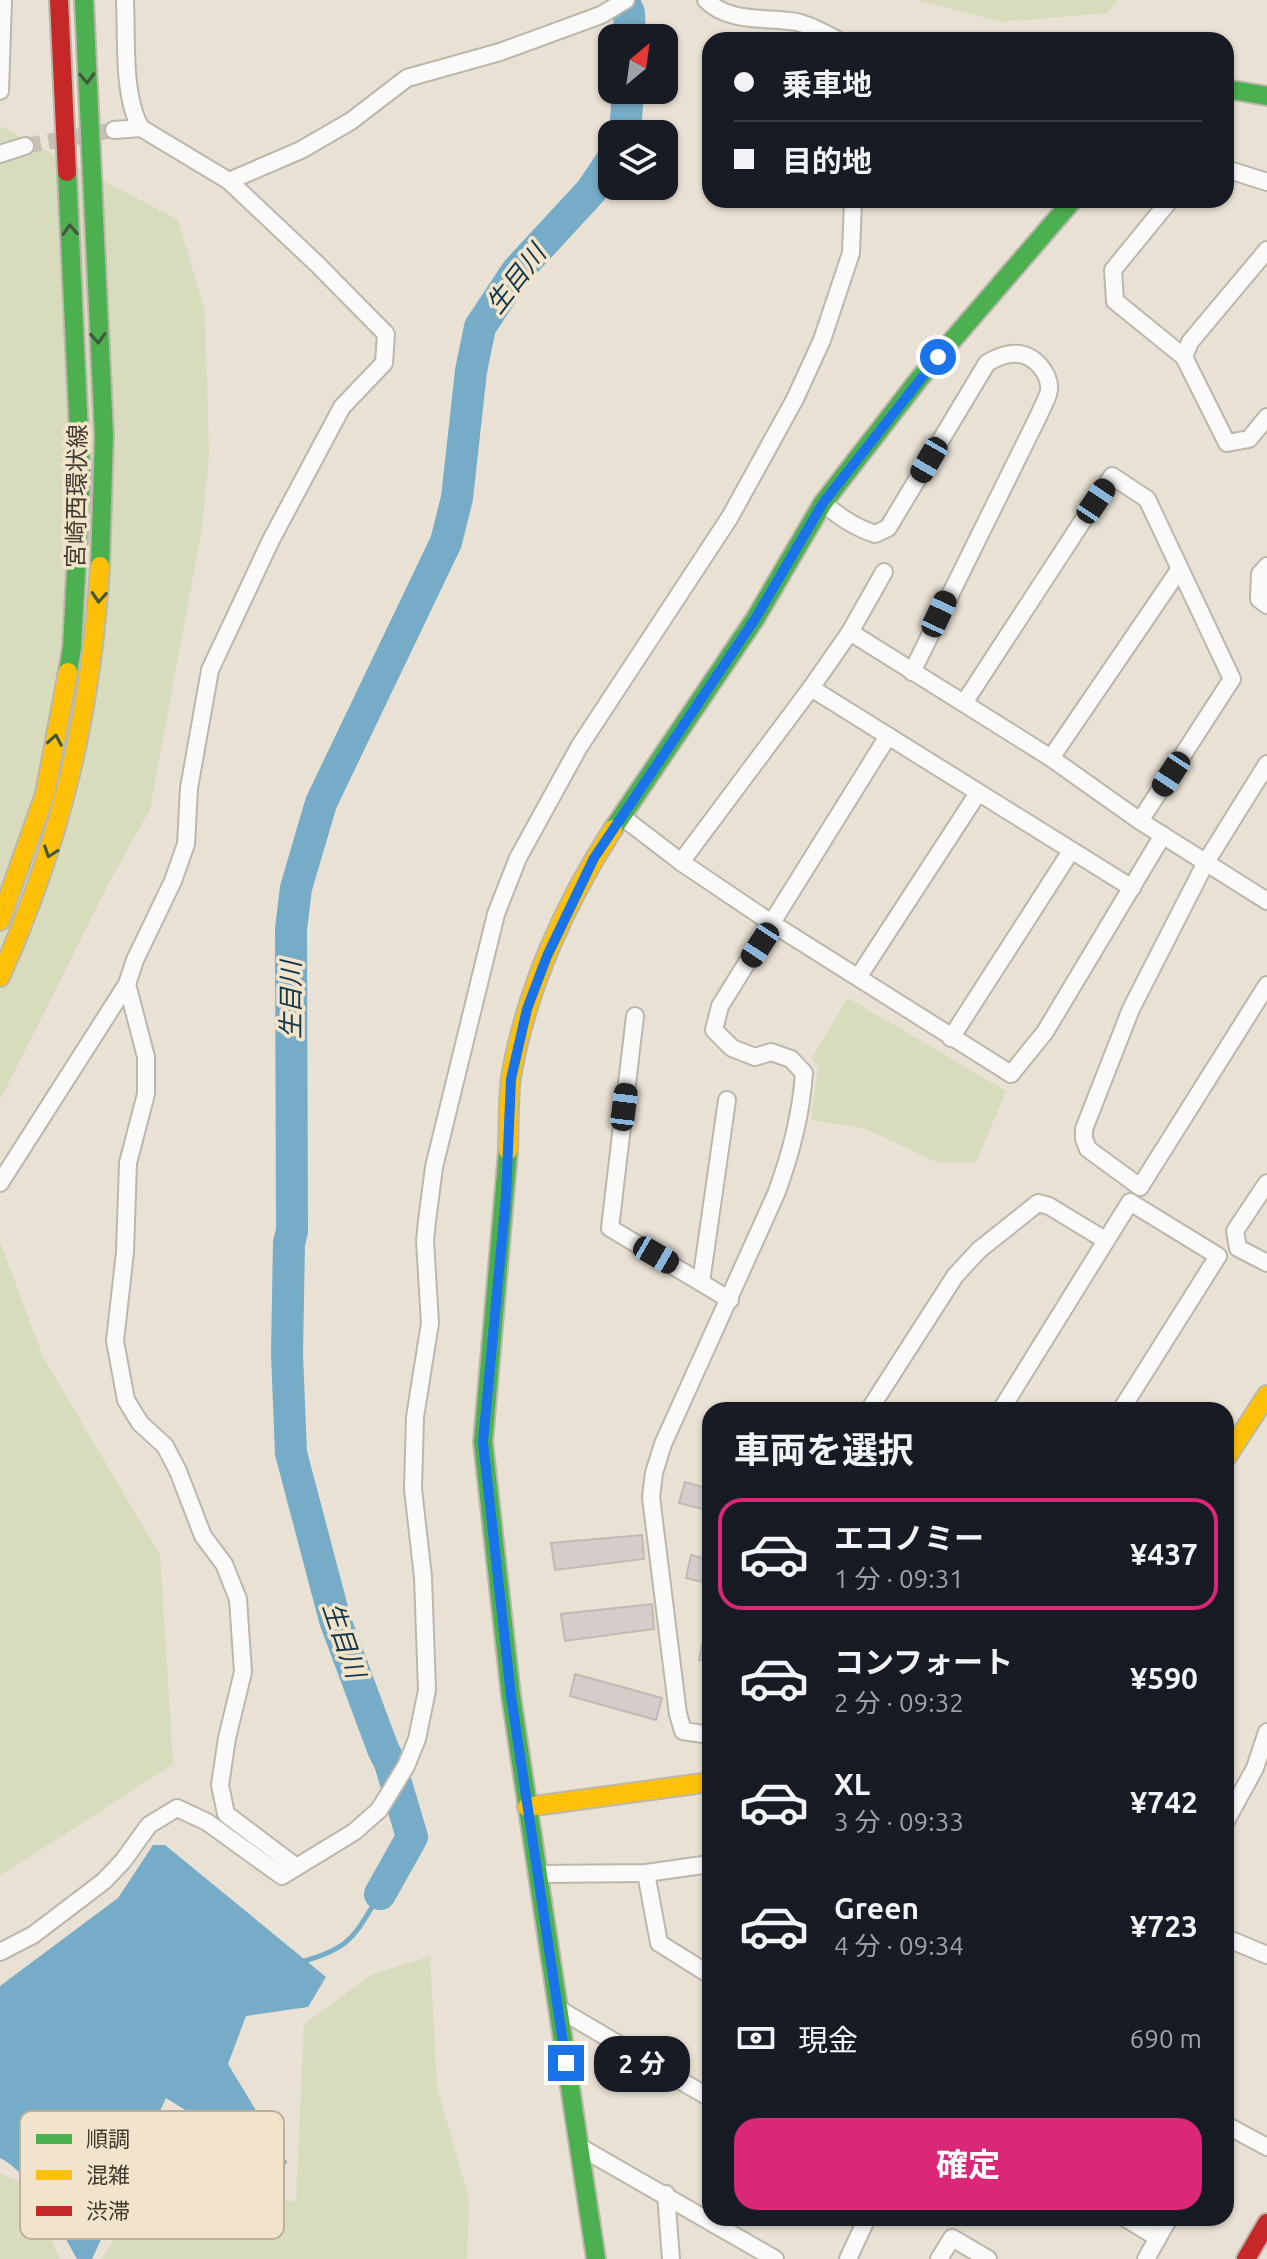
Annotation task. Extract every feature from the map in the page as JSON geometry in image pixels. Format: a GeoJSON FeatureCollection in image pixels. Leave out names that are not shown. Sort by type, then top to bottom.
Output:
{"type":"FeatureCollection","features":[{"type":"Feature","properties":{"kind":"street"},"geometry":{"type":"LineString","coordinates":[[0,91],[3,0]]}},
{"type":"Feature","properties":{"kind":"street","name":"宮崎西環状線"},"geometry":{"type":"LineString","coordinates":[[0,921],[45,794],[73,633],[81,478],[59,0]]}},
{"type":"Feature","properties":{"kind":"street","name":"宮崎西環状線"},"geometry":{"type":"LineString","coordinates":[[0,977],[20,933],[62,818],[76,756],[96,633],[104,457],[84,0]]}},
{"type":"Feature","properties":{"kind":"street"},"geometry":{"type":"LineString","coordinates":[[0,1183],[127,984],[186,844],[189,788],[210,670],[271,540],[342,407],[384,363],[386,334],[317,264],[229,181],[141,128],[133,115],[128,78],[125,0]]}},
{"type":"Feature","properties":{"kind":"street"},"geometry":{"type":"LineString","coordinates":[[229,181],[301,150],[351,121],[407,78],[500,52],[601,15],[626,0]]}},
{"type":"Feature","properties":{"kind":"street"},"geometry":{"type":"LineString","coordinates":[[706,0],[716,11],[801,23],[821,32]]}},
{"type":"Feature","properties":{"kind":"street"},"geometry":{"type":"LineString","coordinates":[[1234,90],[1267,96]]}},
{"type":"Feature","properties":{"kind":"street"},"geometry":{"type":"LineString","coordinates":[[114,130],[141,128]]}},
{"type":"Feature","properties":{"kind":"street"},"geometry":{"type":"LineString","coordinates":[[0,154],[25,146]]}},
{"type":"Feature","properties":{"kind":"street"},"geometry":{"type":"LineString","coordinates":[[1234,172],[1267,182]]}},
{"type":"Feature","properties":{"kind":"street"},"geometry":{"type":"LineString","coordinates":[[0,1952],[33,1935],[104,1881],[149,1825],[177,1808],[207,1822],[282,1876],[354,1832],[379,1810],[406,1766],[417,1739],[427,1690],[423,1577],[413,1489],[415,1417],[430,1323],[425,1241],[427,1221],[434,1167],[496,914],[518,858],[579,747],[730,517],[795,399],[822,340],[851,253],[853,208]]}},
{"type":"Feature","properties":{"kind":"street"},"geometry":{"type":"LineString","coordinates":[[596,2259],[509,1683],[483,1442],[506,1196],[511,1079],[527,1009],[547,956],[594,858],[755,619],[823,503],[919,379],[1066,208]]}},
{"type":"Feature","properties":{"kind":"street"},"geometry":{"type":"LineString","coordinates":[[1163,208],[1113,270],[1115,301],[1184,357],[1227,443],[1249,439],[1267,417]]}},
{"type":"Feature","properties":{"kind":"street"},"geometry":{"type":"LineString","coordinates":[[1184,357],[1190,342],[1267,250]]}},
{"type":"Feature","properties":{"kind":"street"},"geometry":{"type":"LineString","coordinates":[[823,503],[849,525],[875,534],[888,528],[987,363],[1002,354],[1022,353],[1036,361],[1046,373],[1049,390],[1039,415],[912,672]]}},
{"type":"Feature","properties":{"kind":"street"},"geometry":{"type":"LineString","coordinates":[[964,703],[1112,476],[1147,499],[1232,679],[1140,821]]}},
{"type":"Feature","properties":{"kind":"street"},"geometry":{"type":"LineString","coordinates":[[1267,566],[1260,574],[1259,599],[1267,605]]}},
{"type":"Feature","properties":{"kind":"street"},"geometry":{"type":"LineString","coordinates":[[1051,758],[1179,570]]}},
{"type":"Feature","properties":{"kind":"street"},"geometry":{"type":"LineString","coordinates":[[681,862],[811,688],[850,632],[884,572]]}},
{"type":"Feature","properties":{"kind":"street"},"geometry":{"type":"LineString","coordinates":[[850,632],[1051,758],[1140,821],[1267,901]]}},
{"type":"Feature","properties":{"kind":"street"},"geometry":{"type":"LineString","coordinates":[[811,688],[1132,888]]}},
{"type":"Feature","properties":{"kind":"street"},"geometry":{"type":"LineString","coordinates":[[702,1734],[683,1731],[678,1714],[651,1497],[654,1473],[663,1444],[776,1194],[791,1153],[801,1108],[804,1073],[791,1059],[771,1052],[755,1057],[732,1048],[714,1030],[720,1006],[888,736]]}},
{"type":"Feature","properties":{"kind":"street"},"geometry":{"type":"LineString","coordinates":[[1267,764],[1206,862],[1131,1009],[1084,1129],[1088,1149],[1140,1187],[1267,985]]}},
{"type":"Feature","properties":{"kind":"street"},"geometry":{"type":"LineString","coordinates":[[859,976],[978,793]]}},
{"type":"Feature","properties":{"kind":"street"},"geometry":{"type":"LineString","coordinates":[[621,816],[681,862],[773,924],[1011,1074],[1045,1032],[1163,835]]}},
{"type":"Feature","properties":{"kind":"street"},"geometry":{"type":"LineString","coordinates":[[951,1038],[1071,851]]}},
{"type":"Feature","properties":{"kind":"street"},"geometry":{"type":"LineString","coordinates":[[127,984],[146,1057],[146,1094],[128,1163],[125,1252],[115,1341],[126,1400],[140,1423],[165,1446],[203,1536],[224,1564],[238,1599],[243,1672],[227,1738],[220,1785],[226,1814],[295,1866]]}},
{"type":"Feature","properties":{"kind":"street"},"geometry":{"type":"LineString","coordinates":[[635,1016],[610,1228],[730,1300]]}},
{"type":"Feature","properties":{"kind":"street"},"geometry":{"type":"LineString","coordinates":[[701,1282],[727,1100]]}},
{"type":"Feature","properties":{"kind":"street"},"geometry":{"type":"LineString","coordinates":[[1267,1183],[1235,1231],[1238,1248],[1267,1263]]}},
{"type":"Feature","properties":{"kind":"street"},"geometry":{"type":"LineString","coordinates":[[1006,1402],[1130,1202],[1218,1256],[1126,1402]]}},
{"type":"Feature","properties":{"kind":"street"},"geometry":{"type":"LineString","coordinates":[[874,1402],[955,1276],[979,1250],[1038,1203],[1049,1206],[1105,1240]]}},
{"type":"Feature","properties":{"kind":"street"},"geometry":{"type":"LineString","coordinates":[[1234,1446],[1267,1395]]}},
{"type":"Feature","properties":{"kind":"street"},"geometry":{"type":"LineString","coordinates":[[1234,1806],[1255,1768],[1267,1732]]}},
{"type":"Feature","properties":{"kind":"street"},"geometry":{"type":"LineString","coordinates":[[527,1807],[702,1783]]}},
{"type":"Feature","properties":{"kind":"street"},"geometry":{"type":"LineString","coordinates":[[538,1874],[646,1873],[702,1865]]}},
{"type":"Feature","properties":{"kind":"street"},"geometry":{"type":"LineString","coordinates":[[646,1873],[659,1943],[702,1970]]}},
{"type":"Feature","properties":{"kind":"street"},"geometry":{"type":"LineString","coordinates":[[1234,1941],[1267,1955]]}},
{"type":"Feature","properties":{"kind":"street"},"geometry":{"type":"LineString","coordinates":[[557,2008],[702,2093]]}},
{"type":"Feature","properties":{"kind":"street"},"geometry":{"type":"LineString","coordinates":[[1234,2129],[1267,2147]]}},
{"type":"Feature","properties":{"kind":"street"},"geometry":{"type":"LineString","coordinates":[[580,2147],[702,2215]]}},
{"type":"Feature","properties":{"kind":"street"},"geometry":{"type":"LineString","coordinates":[[666,2194],[671,2259]]}},
{"type":"Feature","properties":{"kind":"street"},"geometry":{"type":"LineString","coordinates":[[1246,2259],[1267,2223]]}},
{"type":"Feature","properties":{"kind":"street"},"geometry":{"type":"LineString","coordinates":[[720,2226],[775,2259]]}},
{"type":"Feature","properties":{"kind":"street"},"geometry":{"type":"LineString","coordinates":[[848,2259],[863,2226]]}},
{"type":"Feature","properties":{"kind":"street"},"geometry":{"type":"LineString","coordinates":[[1138,2226],[1158,2238]]}},
{"type":"Feature","properties":{"kind":"street"},"geometry":{"type":"LineString","coordinates":[[1146,2259],[1165,2226]]}},
{"type":"Feature","properties":{"kind":"street"},"geometry":{"type":"LineString","coordinates":[[939,2259],[952,2238],[988,2259]]}},
{"type":"Feature","properties":{"kind":"green space"},"geometry":{"type":"Polygon","coordinates":[[[917,0],[1118,0],[1107,13],[1001,22],[917,0]]]}},
{"type":"Feature","properties":{"kind":"green space"},"geometry":{"type":"Polygon","coordinates":[[[0,126],[178,220],[205,311],[209,454],[202,528],[150,809],[109,883],[0,1100],[0,126]]]}},
{"type":"Feature","properties":{"kind":"green space"},"geometry":{"type":"Polygon","coordinates":[[[848,998],[1006,1091],[976,1162],[936,1162],[864,1128],[811,1120],[818,1068],[812,1058],[848,998]]]}},
{"type":"Feature","properties":{"kind":"green space"},"geometry":{"type":"Polygon","coordinates":[[[0,1242],[43,1357],[160,1555],[173,1764],[0,1876],[0,1242]]]}},
{"type":"Feature","properties":{"kind":"green space"},"geometry":{"type":"Polygon","coordinates":[[[430,1956],[437,2087],[469,2199],[467,2259],[101,2259],[115,2239],[284,2239],[284,2199],[296,2202],[304,2024],[371,1975],[430,1956]]]}},
{"type":"Feature","properties":{"kind":"green space"},"geometry":{"type":"Polygon","coordinates":[[[0,2173],[20,2182],[20,2239],[51,2239],[60,2259],[0,2259],[0,2173]]]}},
{"type":"Feature","properties":{"kind":"water"},"geometry":{"type":"Polygon","coordinates":[[[153,1845],[165,1845],[326,1977],[308,2007],[246,2016],[228,2064],[256,2111],[187,2111],[166,2098],[160,2111],[20,2111],[20,2174],[0,2158],[0,1986],[118,1898],[153,1845]]]}},
{"type":"Feature","properties":{"kind":"water"},"geometry":{"type":"Polygon","coordinates":[[[66,2239],[101,2239],[92,2259],[77,2259],[66,2239]]]}},
{"type":"Feature","properties":{"kind":"building"},"geometry":{"type":"Polygon","coordinates":[[[685,1482],[702,1487],[702,1509],[679,1503],[685,1482]]]}},
{"type":"Feature","properties":{"kind":"building"},"geometry":{"type":"Polygon","coordinates":[[[642,1535],[644,1559],[555,1570],[551,1543],[642,1535]]]}},
{"type":"Feature","properties":{"kind":"building"},"geometry":{"type":"Polygon","coordinates":[[[691,1555],[702,1558],[702,1582],[686,1578],[691,1555]]]}},
{"type":"Feature","properties":{"kind":"building"},"geometry":{"type":"Polygon","coordinates":[[[652,1604],[654,1629],[565,1641],[561,1614],[652,1604]]]}},
{"type":"Feature","properties":{"kind":"building"},"geometry":{"type":"Polygon","coordinates":[[[575,1674],[662,1698],[656,1720],[570,1696],[575,1674]]]}},
{"type":"Feature","properties":{"kind":"waterway","name":"生目川"},"geometry":{"type":"LineString","coordinates":[[623,0],[629,13],[629,24]]}},
{"type":"Feature","properties":{"kind":"waterway","name":"生目川"},"geometry":{"type":"LineString","coordinates":[[626,120],[627,104]]}},
{"type":"Feature","properties":{"kind":"waterway","name":"生目川"},"geometry":{"type":"LineString","coordinates":[[380,1894],[412,1837],[390,1763],[335,1620],[291,1453],[287,1354],[289,1243],[292,1231],[291,929],[296,888],[321,803],[446,542],[457,498],[471,371],[480,327],[517,271],[598,181]]}},
{"type":"Feature","properties":{"kind":"waterway"},"geometry":{"type":"LineString","coordinates":[[301,1962],[342,1945],[357,1930],[380,1894]]}},
{"type":"Feature","properties":{"kind":"tunnel"},"geometry":{"type":"LineString","coordinates":[[25,146],[114,130]]}},
{"type":"Feature","properties":{"kind":"traffic: fast"},"geometry":{"type":"LineString","coordinates":[[84,0],[104,436],[100,566]]}},
{"type":"Feature","properties":{"kind":"traffic: fast"},"geometry":{"type":"LineString","coordinates":[[1234,90],[1267,96]]}},
{"type":"Feature","properties":{"kind":"traffic: fast"},"geometry":{"type":"LineString","coordinates":[[67,172],[81,478],[68,672]]}},
{"type":"Feature","properties":{"kind":"traffic: fast"},"geometry":{"type":"LineString","coordinates":[[613,829],[755,619],[823,503],[919,379],[1066,208]]}},
{"type":"Feature","properties":{"kind":"traffic: fast"},"geometry":{"type":"LineString","coordinates":[[508,1151],[483,1442],[511,1696],[596,2259]]}},
{"type":"Feature","properties":{"kind":"traffic: slow"},"geometry":{"type":"LineString","coordinates":[[0,977],[40,876],[70,776],[89,674],[100,566]]}},
{"type":"Feature","properties":{"kind":"traffic: slow"},"geometry":{"type":"LineString","coordinates":[[0,921],[45,794],[68,672]]}},
{"type":"Feature","properties":{"kind":"traffic: slow"},"geometry":{"type":"LineString","coordinates":[[508,1151],[511,1077],[537,980],[579,887],[613,829]]}},
{"type":"Feature","properties":{"kind":"traffic: slow"},"geometry":{"type":"LineString","coordinates":[[1234,1446],[1267,1395]]}},
{"type":"Feature","properties":{"kind":"traffic: slow"},"geometry":{"type":"LineString","coordinates":[[527,1807],[702,1783]]}},
{"type":"Feature","properties":{"kind":"traffic: jam"},"geometry":{"type":"LineString","coordinates":[[59,0],[67,172]]}},
{"type":"Feature","properties":{"kind":"traffic: jam"},"geometry":{"type":"LineString","coordinates":[[1246,2259],[1267,2223]]}},
{"type":"Feature","properties":{"kind":"route"},"geometry":{"type":"LineString","coordinates":[[566,2063],[511,1696],[483,1442],[506,1196],[511,1079],[527,1009],[547,956],[594,858],[755,619],[823,503],[938,357]]}}]}
